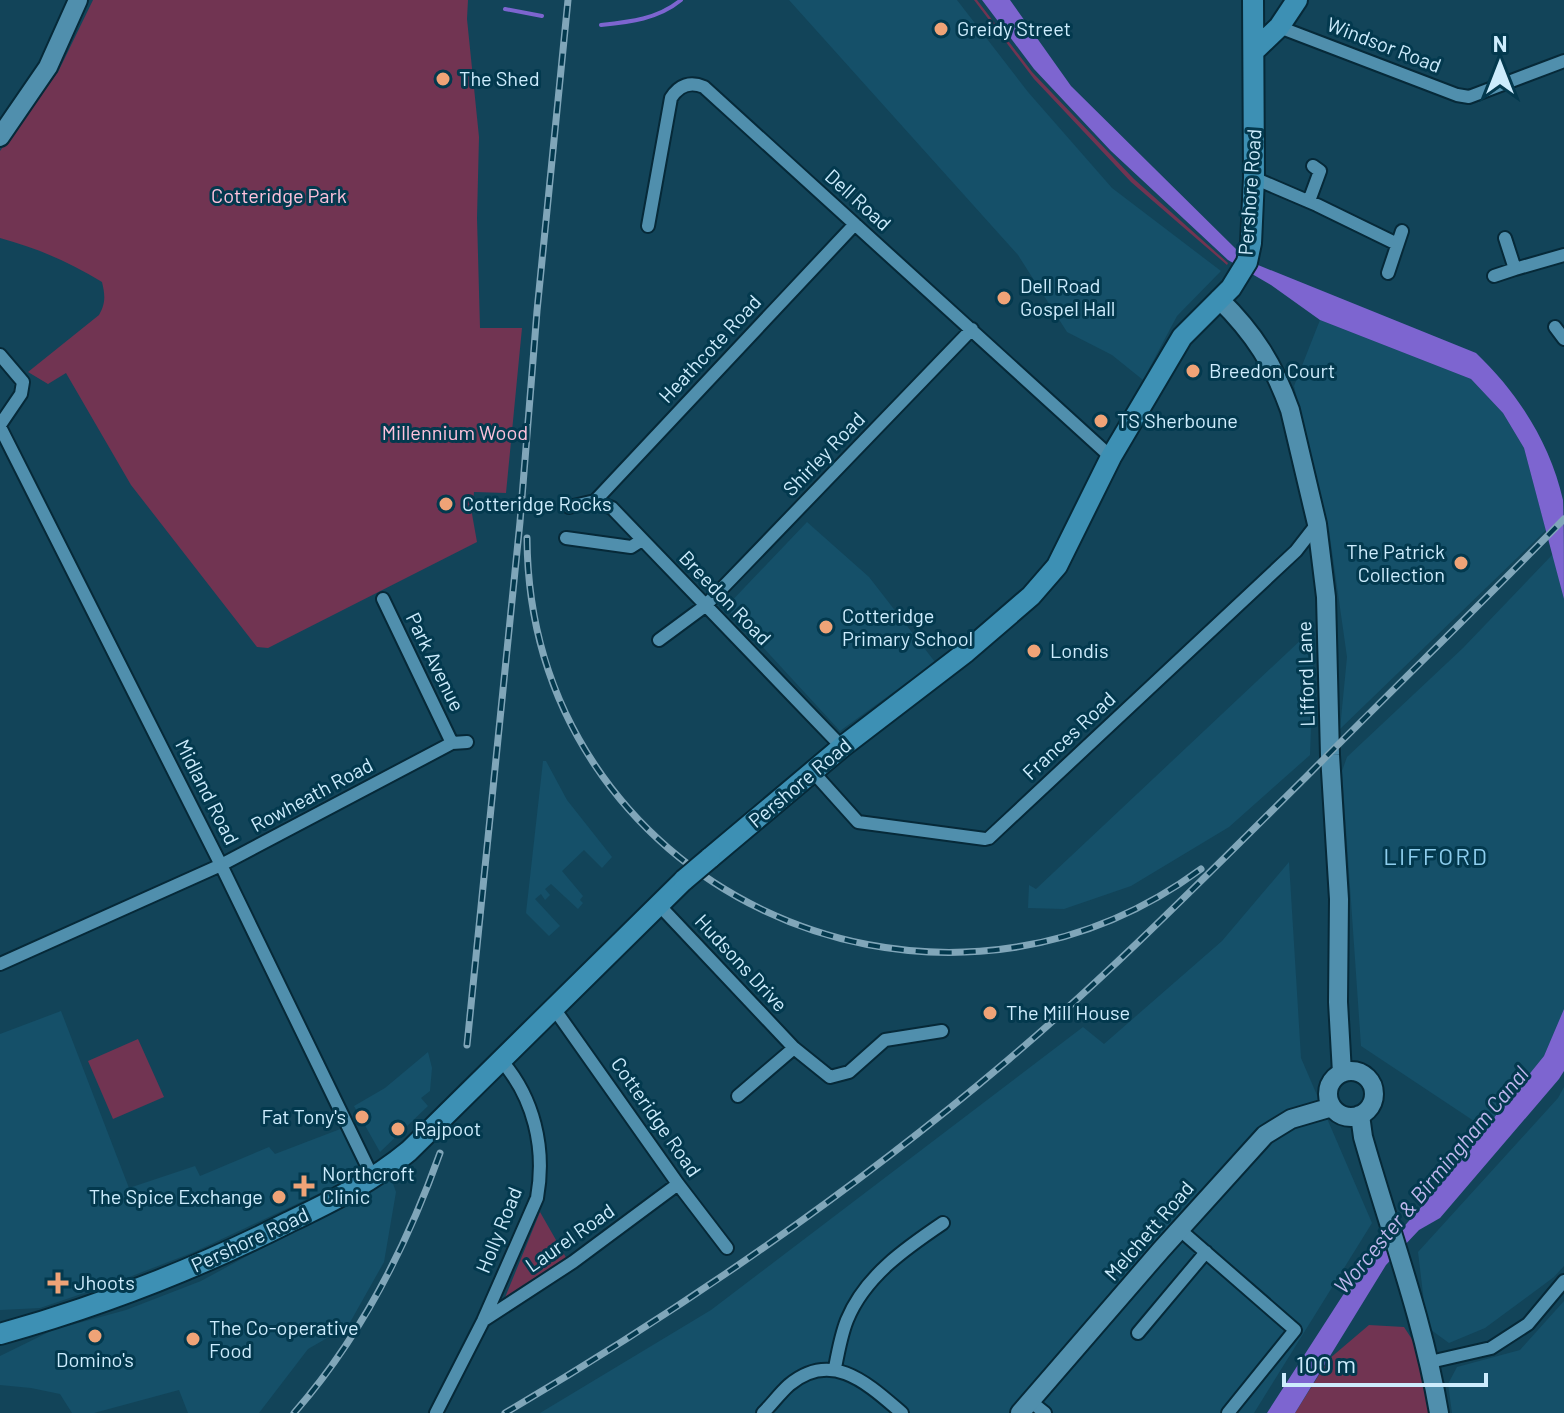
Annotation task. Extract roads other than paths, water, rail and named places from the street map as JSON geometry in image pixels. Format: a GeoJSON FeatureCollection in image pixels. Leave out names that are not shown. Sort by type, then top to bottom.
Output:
{"type":"FeatureCollection","features":[{"type":"Feature","properties":{"kind":"main road","name":"Pershore Road"},"geometry":{"type":"LineString","coordinates":[[0,1334],[132,1293],[264,1235],[373,1178],[409,1151],[684,880],[842,747],[966,652],[1031,596],[1057,566],[1111,457],[1182,337],[1225,293],[1247,262],[1260,185],[1253,0]]}},
{"type":"Feature","properties":{"kind":"main road"},"geometry":{"type":"LineString","coordinates":[[1255,50],[1279,27],[1297,0]]}},
{"type":"Feature","properties":{"kind":"main road","name":"Pershore Road"},"geometry":{"type":"LineString","coordinates":[[0,1323],[26,1327]]}},
{"type":"Feature","properties":{"kind":"street"},"geometry":{"type":"LineString","coordinates":[[0,137],[48,67],[78,0]]}},
{"type":"Feature","properties":{"kind":"street","name":"Windsor Road"},"geometry":{"type":"LineString","coordinates":[[1279,27],[1469,97],[1564,61]]}},
{"type":"Feature","properties":{"kind":"street","name":"Dell Road"},"geometry":{"type":"LineString","coordinates":[[648,226],[671,98],[675,91],[689,84],[704,87],[1111,457]]}},
{"type":"Feature","properties":{"kind":"street"},"geometry":{"type":"LineString","coordinates":[[1309,201],[1320,171],[1313,166]]}},
{"type":"Feature","properties":{"kind":"street"},"geometry":{"type":"LineString","coordinates":[[1260,185],[1309,201],[1397,244]]}},
{"type":"Feature","properties":{"kind":"street","name":"Heathcote Road"},"geometry":{"type":"LineString","coordinates":[[595,501],[855,224]]}},
{"type":"Feature","properties":{"kind":"street"},"geometry":{"type":"LineString","coordinates":[[1388,273],[1402,231]]}},
{"type":"Feature","properties":{"kind":"street"},"geometry":{"type":"LineString","coordinates":[[1505,238],[1515,269]]}},
{"type":"Feature","properties":{"kind":"street"},"geometry":{"type":"LineString","coordinates":[[1494,276],[1564,255]]}},
{"type":"Feature","properties":{"kind":"street","name":"Lifford Lane"},"geometry":{"type":"LineString","coordinates":[[1225,293],[1276,373],[1290,410],[1317,524],[1326,597],[1330,755],[1339,899],[1338,1002],[1342,1073],[1329,1088],[1332,1107]]}},
{"type":"Feature","properties":{"kind":"street"},"geometry":{"type":"LineString","coordinates":[[1555,327],[1564,339]]}},
{"type":"Feature","properties":{"kind":"street","name":"Shirley Road"},"geometry":{"type":"LineString","coordinates":[[659,640],[705,606],[972,329]]}},
{"type":"Feature","properties":{"kind":"street"},"geometry":{"type":"LineString","coordinates":[[0,355],[23,382],[21,394],[0,426]]}},
{"type":"Feature","properties":{"kind":"street","name":"Midland Road"},"geometry":{"type":"LineString","coordinates":[[0,426],[221,865],[373,1178]]}},
{"type":"Feature","properties":{"kind":"street"},"geometry":{"type":"LineString","coordinates":[[569,507],[595,501]]}},
{"type":"Feature","properties":{"kind":"street","name":"Breedon Road"},"geometry":{"type":"LineString","coordinates":[[595,501],[612,508],[842,747]]}},
{"type":"Feature","properties":{"kind":"street","name":"Frances Road"},"geometry":{"type":"LineString","coordinates":[[814,773],[858,822],[989,838],[1296,551],[1317,524]]}},
{"type":"Feature","properties":{"kind":"street"},"geometry":{"type":"LineString","coordinates":[[566,538],[631,547],[642,540]]}},
{"type":"Feature","properties":{"kind":"street","name":"Park Avenue"},"geometry":{"type":"LineString","coordinates":[[383,599],[452,743]]}},
{"type":"Feature","properties":{"kind":"street","name":"Rowheath Road"},"geometry":{"type":"LineString","coordinates":[[0,964],[221,865],[452,743],[467,742]]}},
{"type":"Feature","properties":{"kind":"street","name":"Hudsons Drive"},"geometry":{"type":"LineString","coordinates":[[659,905],[794,1048],[823,1073],[837,1077],[849,1072],[885,1040],[942,1031]]}},
{"type":"Feature","properties":{"kind":"street","name":"Cotteridge Road"},"geometry":{"type":"LineString","coordinates":[[553,1007],[727,1248]]}},
{"type":"Feature","properties":{"kind":"street"},"geometry":{"type":"LineString","coordinates":[[738,1096],[794,1048]]}},
{"type":"Feature","properties":{"kind":"street","name":"Holly Road"},"geometry":{"type":"LineString","coordinates":[[436,1413],[483,1321],[537,1198],[539,1136],[514,1076],[500,1059]]}},
{"type":"Feature","properties":{"kind":"street"},"geometry":{"type":"LineString","coordinates":[[1332,1107],[1344,1116],[1360,1115],[1373,1099],[1372,1085],[1368,1079],[1356,1071],[1342,1073]]}},
{"type":"Feature","properties":{"kind":"street","name":"Melchett Road"},"geometry":{"type":"LineString","coordinates":[[1032,1409],[1179,1229],[1265,1135],[1291,1119],[1332,1107]]}},
{"type":"Feature","properties":{"kind":"street"},"geometry":{"type":"LineString","coordinates":[[1360,1115],[1370,1164],[1403,1263],[1430,1362],[1439,1413]]}},
{"type":"Feature","properties":{"kind":"street","name":"Laurel Road"},"geometry":{"type":"LineString","coordinates":[[483,1321],[573,1262],[678,1184]]}},
{"type":"Feature","properties":{"kind":"street"},"geometry":{"type":"LineString","coordinates":[[835,1368],[848,1317],[861,1296],[895,1256],[943,1223]]}},
{"type":"Feature","properties":{"kind":"street"},"geometry":{"type":"LineString","coordinates":[[1179,1229],[1295,1330],[1228,1413]]}},
{"type":"Feature","properties":{"kind":"street"},"geometry":{"type":"LineString","coordinates":[[1138,1333],[1206,1252]]}},
{"type":"Feature","properties":{"kind":"street"},"geometry":{"type":"LineString","coordinates":[[1430,1362],[1491,1348],[1528,1324],[1564,1281]]}},
{"type":"Feature","properties":{"kind":"street"},"geometry":{"type":"LineString","coordinates":[[763,1413],[789,1385],[806,1375],[835,1368],[860,1379],[902,1413]]}},
{"type":"Feature","properties":{"kind":"waterway"},"geometry":{"type":"LineString","coordinates":[[601,25],[653,15],[681,0]]}},
{"type":"Feature","properties":{"kind":"waterway"},"geometry":{"type":"LineString","coordinates":[[505,9],[542,16]]}},
{"type":"Feature","properties":{"kind":"railway"},"geometry":{"type":"LineString","coordinates":[[467,1045],[520,522],[568,0]]}},
{"type":"Feature","properties":{"kind":"railway"},"geometry":{"type":"LineString","coordinates":[[505,1413],[701,1291],[827,1203],[1008,1060],[1160,921],[1564,519]]}},
{"type":"Feature","properties":{"kind":"railway"},"geometry":{"type":"LineString","coordinates":[[527,538],[545,660],[594,765],[669,848],[762,909],[867,945],[980,951],[1093,927],[1201,869]]}},
{"type":"Feature","properties":{"kind":"railway"},"geometry":{"type":"LineString","coordinates":[[294,1413],[340,1354],[379,1290],[397,1257],[440,1153]]}},
{"type":"Feature","properties":{"kind":"place","name":"Greidy Street"},"geometry":{"type":"Point","coordinates":[941,29]}},
{"type":"Feature","properties":{"kind":"place","name":"The Shed"},"geometry":{"type":"Point","coordinates":[443,79]}},
{"type":"Feature","properties":{"kind":"place","name":"Dell Road Gospel Hall"},"geometry":{"type":"Point","coordinates":[1004,298]}},
{"type":"Feature","properties":{"kind":"place","name":"Breedon Court"},"geometry":{"type":"Point","coordinates":[1193,371]}},
{"type":"Feature","properties":{"kind":"place","name":"TS Sherboune"},"geometry":{"type":"Point","coordinates":[1101,421]}},
{"type":"Feature","properties":{"kind":"place","name":"Cotteridge Rocks"},"geometry":{"type":"Point","coordinates":[446,504]}},
{"type":"Feature","properties":{"kind":"place","name":"The Patrick Collection"},"geometry":{"type":"Point","coordinates":[1461,563]}},
{"type":"Feature","properties":{"kind":"place","name":"Cotteridge Primary School"},"geometry":{"type":"Point","coordinates":[826,627]}},
{"type":"Feature","properties":{"kind":"place","name":"Londis"},"geometry":{"type":"Point","coordinates":[1034,651]}},
{"type":"Feature","properties":{"kind":"place","name":"The Mill House"},"geometry":{"type":"Point","coordinates":[990,1013]}},
{"type":"Feature","properties":{"kind":"place","name":"Fat Tony's"},"geometry":{"type":"Point","coordinates":[362,1117]}},
{"type":"Feature","properties":{"kind":"place","name":"Rajpoot"},"geometry":{"type":"Point","coordinates":[398,1129]}},
{"type":"Feature","properties":{"kind":"place","name":"Northcroft Clinic"},"geometry":{"type":"Point","coordinates":[304,1186]}},
{"type":"Feature","properties":{"kind":"place","name":"The Spice Exchange"},"geometry":{"type":"Point","coordinates":[279,1197]}},
{"type":"Feature","properties":{"kind":"place","name":"Jhoots"},"geometry":{"type":"Point","coordinates":[58,1283]}},
{"type":"Feature","properties":{"kind":"place","name":"Domino's"},"geometry":{"type":"Point","coordinates":[95,1336]}},
{"type":"Feature","properties":{"kind":"place","name":"The Co-operative Food"},"geometry":{"type":"Point","coordinates":[193,1339]}},
{"type":"Feature","properties":{"kind":"district","name":"LIFFORD"},"geometry":{"type":"Point","coordinates":[1436,857]}},
{"type":"Feature","properties":{"kind":"park label","name":"Cotteridge Park"},"geometry":{"type":"Point","coordinates":[279,196]}},
{"type":"Feature","properties":{"kind":"park label","name":"Millennium Wood"},"geometry":{"type":"Point","coordinates":[455,433]}},
{"type":"Feature","properties":{"kind":"water label","name":"Worcester & Birmingham Canal"},"geometry":{"type":"Point","coordinates":[1431,1180]}}]}
